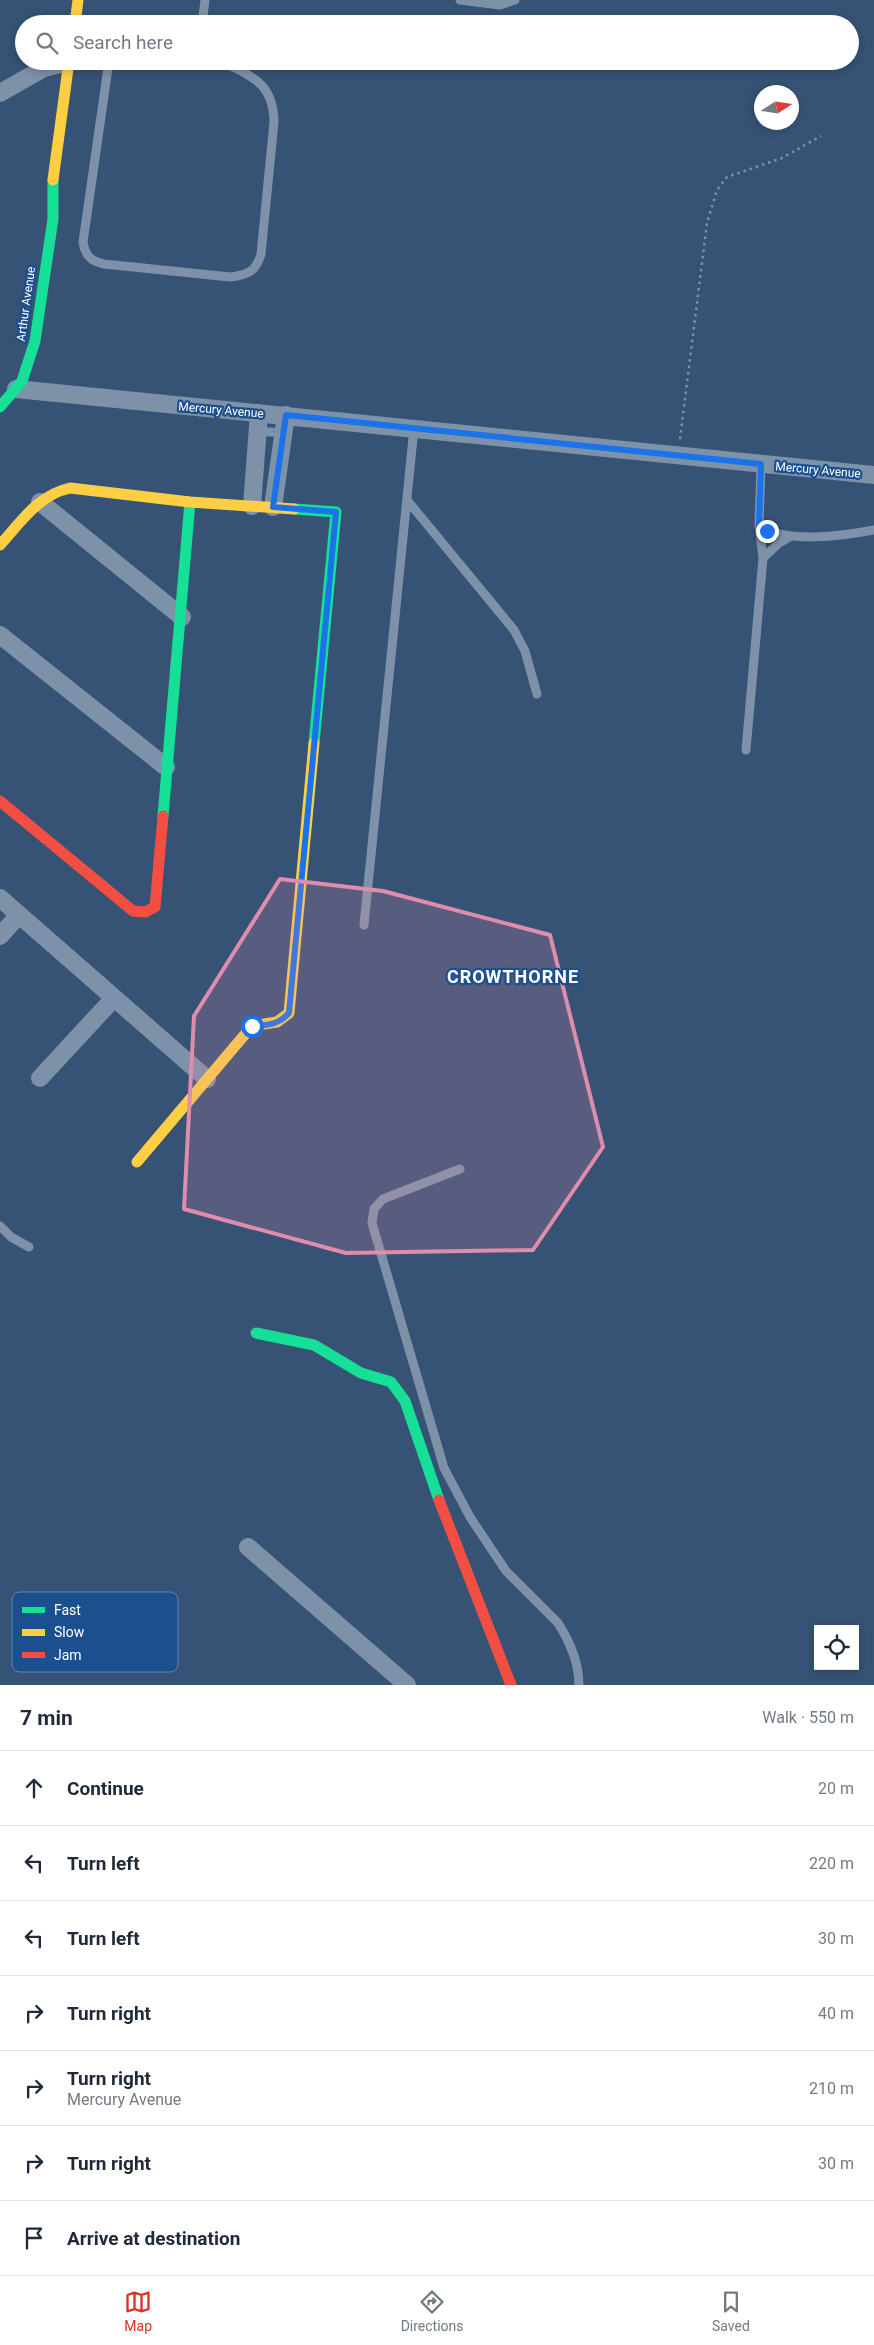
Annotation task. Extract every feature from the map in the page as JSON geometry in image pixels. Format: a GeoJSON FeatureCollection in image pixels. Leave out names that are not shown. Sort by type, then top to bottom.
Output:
{"type":"FeatureCollection","features":[{"type":"Feature","properties":{"kind":"street"},"geometry":{"type":"LineString","coordinates":[[76,15],[78,0]]}},
{"type":"Feature","properties":{"kind":"street"},"geometry":{"type":"LineString","coordinates":[[88,15],[90,0]]}},
{"type":"Feature","properties":{"kind":"street"},"geometry":{"type":"LineString","coordinates":[[0,93],[40,70]]}},
{"type":"Feature","properties":{"kind":"street","name":"Arthur Avenue"},"geometry":{"type":"LineString","coordinates":[[0,407],[22,380],[36,341],[53,219],[61,191],[72,70]]}},
{"type":"Feature","properties":{"kind":"street","name":"Mercury Avenue"},"geometry":{"type":"LineString","coordinates":[[16,389],[874,475]]}},
{"type":"Feature","properties":{"kind":"street"},"geometry":{"type":"LineString","coordinates":[[252,506],[259,413]]}},
{"type":"Feature","properties":{"kind":"street"},"geometry":{"type":"LineString","coordinates":[[273,507],[286,415]]}},
{"type":"Feature","properties":{"kind":"street"},"geometry":{"type":"LineString","coordinates":[[0,545],[40,502],[60,489],[70,488],[190,502],[336,512],[289,1013],[283,1020],[272,1024],[252,1026],[137,1162]]}},
{"type":"Feature","properties":{"kind":"street"},"geometry":{"type":"LineString","coordinates":[[40,502],[182,617]]}},
{"type":"Feature","properties":{"kind":"street"},"geometry":{"type":"LineString","coordinates":[[0,801],[134,910],[145,912],[155,907],[166,767],[182,617],[190,502]]}},
{"type":"Feature","properties":{"kind":"street"},"geometry":{"type":"LineString","coordinates":[[0,635],[166,767]]}},
{"type":"Feature","properties":{"kind":"street"},"geometry":{"type":"LineString","coordinates":[[0,898],[207,1079]]}},
{"type":"Feature","properties":{"kind":"street"},"geometry":{"type":"LineString","coordinates":[[0,936],[19,915]]}},
{"type":"Feature","properties":{"kind":"street"},"geometry":{"type":"LineString","coordinates":[[40,1078],[114,998]]}},
{"type":"Feature","properties":{"kind":"street"},"geometry":{"type":"LineString","coordinates":[[256,1333],[314,1345],[361,1373],[390,1382],[398,1388],[405,1401],[432,1481],[511,1685]]}},
{"type":"Feature","properties":{"kind":"street"},"geometry":{"type":"LineString","coordinates":[[248,1547],[407,1685]]}},
{"type":"Feature","properties":{"kind":"lane"},"geometry":{"type":"LineString","coordinates":[[203,15],[205,0]]}},
{"type":"Feature","properties":{"kind":"lane"},"geometry":{"type":"LineString","coordinates":[[460,0],[500,5],[515,0]]}},
{"type":"Feature","properties":{"kind":"lane"},"geometry":{"type":"LineString","coordinates":[[108,70],[83,242],[88,256],[94,262],[104,264],[230,276],[248,274],[254,270],[261,254],[274,122],[270,96],[258,81],[238,70]]}},
{"type":"Feature","properties":{"kind":"lane"},"geometry":{"type":"LineString","coordinates":[[364,925],[414,428]]}},
{"type":"Feature","properties":{"kind":"lane"},"geometry":{"type":"LineString","coordinates":[[257,432],[283,433]]}},
{"type":"Feature","properties":{"kind":"lane"},"geometry":{"type":"LineString","coordinates":[[746,750],[763,558],[759,525],[761,464]]}},
{"type":"Feature","properties":{"kind":"lane"},"geometry":{"type":"LineString","coordinates":[[407,500],[514,630],[525,651],[537,694]]}},
{"type":"Feature","properties":{"kind":"lane"},"geometry":{"type":"LineString","coordinates":[[759,525],[767,531],[791,536],[874,530]]}},
{"type":"Feature","properties":{"kind":"lane"},"geometry":{"type":"LineString","coordinates":[[763,558],[778,543],[791,536]]}},
{"type":"Feature","properties":{"kind":"lane"},"geometry":{"type":"LineString","coordinates":[[460,1169],[383,1200],[374,1209],[372,1223],[444,1468],[470,1517],[506,1571],[558,1623],[564,1632],[570,1642],[577,1666],[579,1685]]}},
{"type":"Feature","properties":{"kind":"lane"},"geometry":{"type":"LineString","coordinates":[[0,1226],[11,1237],[29,1247]]}},
{"type":"Feature","properties":{"kind":"path"},"geometry":{"type":"LineString","coordinates":[[678,455],[707,223],[717,190],[722,182],[734,173],[782,158],[821,136]]}},
{"type":"Feature","properties":{"kind":"highlighted area"},"geometry":{"type":"Polygon","coordinates":[[[280,879],[383,891],[550,935],[603,1147],[533,1250],[346,1253],[184,1209],[194,1016],[280,879]]]}},
{"type":"Feature","properties":{"kind":"traffic: fast"},"geometry":{"type":"LineString","coordinates":[[0,407],[22,381],[35,341],[53,219],[53,180]]}},
{"type":"Feature","properties":{"kind":"traffic: fast"},"geometry":{"type":"LineString","coordinates":[[163,816],[190,502]]}},
{"type":"Feature","properties":{"kind":"traffic: fast"},"geometry":{"type":"LineString","coordinates":[[294,509],[336,512],[314,743]]}},
{"type":"Feature","properties":{"kind":"traffic: fast"},"geometry":{"type":"LineString","coordinates":[[256,1333],[314,1345],[361,1373],[391,1382],[405,1401],[439,1500]]}},
{"type":"Feature","properties":{"kind":"traffic: slow"},"geometry":{"type":"LineString","coordinates":[[76,15],[78,0]]}},
{"type":"Feature","properties":{"kind":"traffic: slow"},"geometry":{"type":"LineString","coordinates":[[53,180],[68,70]]}},
{"type":"Feature","properties":{"kind":"traffic: slow"},"geometry":{"type":"LineString","coordinates":[[0,545],[39,503],[70,488],[190,502],[294,509]]}},
{"type":"Feature","properties":{"kind":"traffic: slow"},"geometry":{"type":"LineString","coordinates":[[137,1162],[252,1026],[277,1022],[289,1013],[314,743]]}},
{"type":"Feature","properties":{"kind":"traffic: jam"},"geometry":{"type":"LineString","coordinates":[[0,801],[133,911],[145,912],[155,907],[163,816]]}},
{"type":"Feature","properties":{"kind":"traffic: jam"},"geometry":{"type":"LineString","coordinates":[[439,1500],[511,1685]]}},
{"type":"Feature","properties":{"kind":"district","name":"CROWTHORNE"},"geometry":{"type":"Point","coordinates":[513,976]}},
{"type":"Feature","properties":{"kind":"route"},"geometry":{"type":"LineString","coordinates":[[252,1026],[272,1024],[283,1020],[289,1013],[336,512],[273,507],[286,415],[761,464],[759,525],[767,531]]}}]}
